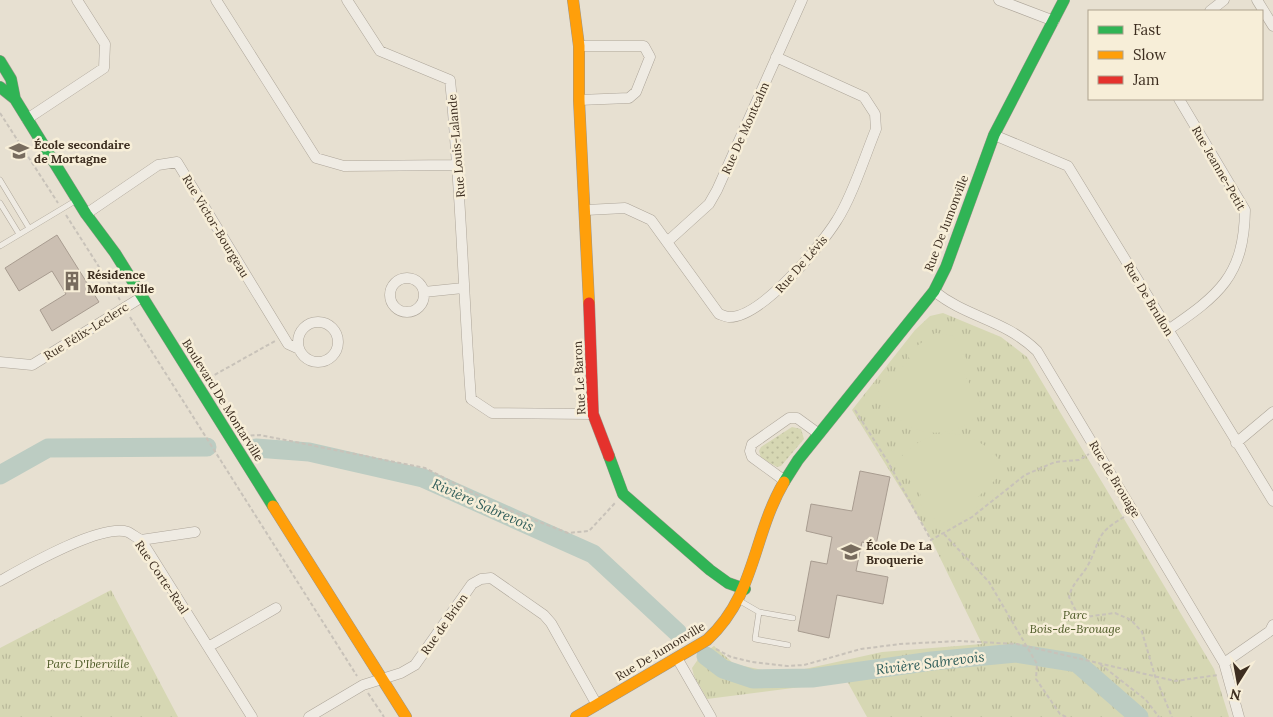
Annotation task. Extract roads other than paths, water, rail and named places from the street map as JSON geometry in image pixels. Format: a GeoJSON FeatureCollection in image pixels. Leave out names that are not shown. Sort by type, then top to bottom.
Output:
{"type":"FeatureCollection","features":[{"type":"Feature","properties":{"kind":"street"},"geometry":{"type":"LineString","coordinates":[[27,119],[104,68],[105,44],[77,0]]}},
{"type":"Feature","properties":{"kind":"street"},"geometry":{"type":"LineString","coordinates":[[216,0],[316,158],[344,166],[459,165]]}},
{"type":"Feature","properties":{"kind":"street","name":"Rue Louis-Lalande"},"geometry":{"type":"LineString","coordinates":[[347,0],[380,51],[450,80],[459,165],[463,288],[472,398],[492,413],[593,414]]}},
{"type":"Feature","properties":{"kind":"street","name":"Rue Le Baron"},"geometry":{"type":"LineString","coordinates":[[573,0],[579,46],[579,100],[586,210],[593,414],[623,494],[710,570],[728,583],[745,589]]}},
{"type":"Feature","properties":{"kind":"street","name":"Rue De Montcalm"},"geometry":{"type":"LineString","coordinates":[[667,242],[709,204],[802,0]]}},
{"type":"Feature","properties":{"kind":"street"},"geometry":{"type":"LineString","coordinates":[[999,0],[1054,21]]}},
{"type":"Feature","properties":{"kind":"street","name":"Rue De Jumonville"},"geometry":{"type":"LineString","coordinates":[[576,717],[721,630],[745,589],[772,504],[785,481],[819,434],[934,291],[946,267],[994,135],[1064,0]]}},
{"type":"Feature","properties":{"kind":"street"},"geometry":{"type":"LineString","coordinates":[[1211,10],[1224,0]]}},
{"type":"Feature","properties":{"kind":"street"},"geometry":{"type":"LineString","coordinates":[[1257,0],[1273,26]]}},
{"type":"Feature","properties":{"kind":"street"},"geometry":{"type":"LineString","coordinates":[[579,46],[644,46],[650,56],[636,92],[629,98],[579,100]]}},
{"type":"Feature","properties":{"kind":"street","name":"Rue De Lévis"},"geometry":{"type":"LineString","coordinates":[[586,210],[625,208],[651,220],[719,314],[728,318],[739,316],[775,295],[822,242],[838,219],[876,129],[875,114],[864,97],[776,57]]}},
{"type":"Feature","properties":{"kind":"street","name":"Boulevard De Montarville"},"geometry":{"type":"LineString","coordinates":[[0,61],[11,79],[15,100]]}},
{"type":"Feature","properties":{"kind":"street","name":"Boulevard De Montarville"},"geometry":{"type":"LineString","coordinates":[[0,87],[15,100],[86,214],[142,296],[406,717]]}},
{"type":"Feature","properties":{"kind":"street","name":"Rue Jeanne-Petit"},"geometry":{"type":"LineString","coordinates":[[1168,330],[1210,301],[1232,274],[1242,246],[1245,223],[1245,210],[1180,100]]}},
{"type":"Feature","properties":{"kind":"street","name":"Rue De Brullon"},"geometry":{"type":"LineString","coordinates":[[994,135],[1068,166],[1273,501]]}},
{"type":"Feature","properties":{"kind":"street","name":"Rue Victor-Bourgeau"},"geometry":{"type":"LineString","coordinates":[[86,214],[158,165],[177,162],[288,344],[300,349],[308,359],[321,362],[332,356],[338,345],[336,332],[326,323],[313,322],[302,330],[299,336],[300,349]]}},
{"type":"Feature","properties":{"kind":"street"},"geometry":{"type":"LineString","coordinates":[[424,292],[463,288]]}},
{"type":"Feature","properties":{"kind":"street","name":"Rue de Brouage"},"geometry":{"type":"LineString","coordinates":[[934,291],[954,305],[1002,324],[1037,350],[1135,511],[1224,663],[1239,717]]}},
{"type":"Feature","properties":{"kind":"street","name":"Rue Félix-Leclerc"},"geometry":{"type":"LineString","coordinates":[[0,362],[32,365],[142,296]]}},
{"type":"Feature","properties":{"kind":"street"},"geometry":{"type":"LineString","coordinates":[[1236,443],[1273,412]]}},
{"type":"Feature","properties":{"kind":"street"},"geometry":{"type":"LineString","coordinates":[[785,481],[752,457],[750,452],[752,444],[790,418],[797,418],[819,434]]}},
{"type":"Feature","properties":{"kind":"street","name":"Rue Corte-Real"},"geometry":{"type":"LineString","coordinates":[[0,581],[81,540],[108,532],[127,532],[141,540],[252,717]]}},
{"type":"Feature","properties":{"kind":"street"},"geometry":{"type":"LineString","coordinates":[[141,540],[195,532]]}},
{"type":"Feature","properties":{"kind":"street","name":"Rue de Brion"},"geometry":{"type":"LineString","coordinates":[[380,678],[401,673],[415,665],[472,584],[481,579],[491,578],[544,615],[551,623],[597,705]]}},
{"type":"Feature","properties":{"kind":"street"},"geometry":{"type":"LineString","coordinates":[[208,647],[276,608]]}},
{"type":"Feature","properties":{"kind":"street"},"geometry":{"type":"LineString","coordinates":[[1224,663],[1259,640],[1273,625]]}},
{"type":"Feature","properties":{"kind":"street"},"geometry":{"type":"LineString","coordinates":[[677,658],[711,717]]}},
{"type":"Feature","properties":{"kind":"street"},"geometry":{"type":"LineString","coordinates":[[309,717],[380,678]]}},
{"type":"Feature","properties":{"kind":"lane"},"geometry":{"type":"LineString","coordinates":[[0,180],[29,228]]}},
{"type":"Feature","properties":{"kind":"lane"},"geometry":{"type":"LineString","coordinates":[[0,246],[78,200]]}},
{"type":"Feature","properties":{"kind":"lane"},"geometry":{"type":"LineString","coordinates":[[0,203],[19,234]]}},
{"type":"Feature","properties":{"kind":"lane"},"geometry":{"type":"LineString","coordinates":[[740,600],[759,612],[793,618]]}},
{"type":"Feature","properties":{"kind":"lane"},"geometry":{"type":"LineString","coordinates":[[759,612],[755,639],[788,645]]}},
{"type":"Feature","properties":{"kind":"waterway","name":"Rivière Sabrevois"},"geometry":{"type":"LineString","coordinates":[[0,475],[48,448],[207,447]]}},
{"type":"Feature","properties":{"kind":"waterway","name":"Rivière Sabrevois"},"geometry":{"type":"LineString","coordinates":[[256,448],[309,452],[423,478],[593,554],[678,633]]}},
{"type":"Feature","properties":{"kind":"waterway","name":"Rivière Sabrevois"},"geometry":{"type":"LineString","coordinates":[[706,656],[723,669],[753,679],[812,678],[932,661],[1016,653],[1077,663],[1139,717]]}},
{"type":"Feature","properties":{"kind":"place","name":"École secondaire de Mortagne"},"geometry":{"type":"Point","coordinates":[19,151]}},
{"type":"Feature","properties":{"kind":"place","name":"Résidence Montarville"},"geometry":{"type":"Point","coordinates":[72,281]}},
{"type":"Feature","properties":{"kind":"place","name":"École De La Broquerie"},"geometry":{"type":"Point","coordinates":[851,552]}},
{"type":"Feature","properties":{"kind":"park label","name":"Parc Bois-de-Brouage"},"geometry":{"type":"Point","coordinates":[1075,621]}},
{"type":"Feature","properties":{"kind":"park label","name":"Parc D'Iberville"},"geometry":{"type":"Point","coordinates":[88,663]}}]}
